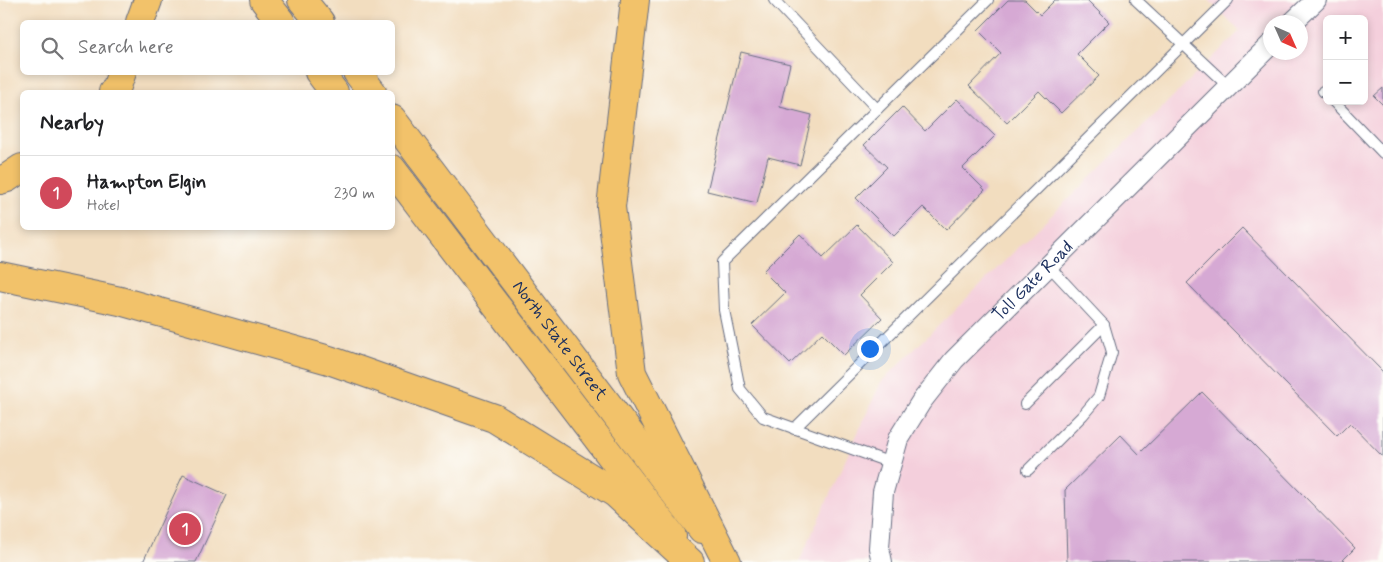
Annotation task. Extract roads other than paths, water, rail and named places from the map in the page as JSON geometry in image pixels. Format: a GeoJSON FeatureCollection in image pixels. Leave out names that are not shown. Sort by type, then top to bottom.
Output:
{"type":"FeatureCollection","features":[{"type":"Feature","properties":{"kind":"main road"},"geometry":{"type":"LineString","coordinates":[[141,20],[148,0]]}},
{"type":"Feature","properties":{"kind":"main road"},"geometry":{"type":"LineString","coordinates":[[264,0],[279,20]]}},
{"type":"Feature","properties":{"kind":"main road"},"geometry":{"type":"LineString","coordinates":[[302,0],[318,20]]}},
{"type":"Feature","properties":{"kind":"main road"},"geometry":{"type":"LineString","coordinates":[[635,0],[611,207],[632,373],[727,562]]}},
{"type":"Feature","properties":{"kind":"main road"},"geometry":{"type":"LineString","coordinates":[[115,90],[121,75]]}},
{"type":"Feature","properties":{"kind":"main road"},"geometry":{"type":"LineString","coordinates":[[321,75],[332,90]]}},
{"type":"Feature","properties":{"kind":"main road"},"geometry":{"type":"LineString","coordinates":[[359,75],[370,90]]}},
{"type":"Feature","properties":{"kind":"main road","name":"North State Street"},"geometry":{"type":"LineString","coordinates":[[395,123],[727,562]]}},
{"type":"Feature","properties":{"kind":"main road"},"geometry":{"type":"LineString","coordinates":[[0,180],[7,178],[20,169]]}},
{"type":"Feature","properties":{"kind":"main road","name":"North State Street"},"geometry":{"type":"LineString","coordinates":[[395,173],[691,562]]}},
{"type":"Feature","properties":{"kind":"main road"},"geometry":{"type":"LineString","coordinates":[[0,276],[120,301],[329,360],[494,418],[615,493],[691,562]]}},
{"type":"Feature","properties":{"kind":"street"},"geometry":{"type":"LineString","coordinates":[[1300,15],[1316,0]]}},
{"type":"Feature","properties":{"kind":"street","name":"Toll Gate Road"},"geometry":{"type":"LineString","coordinates":[[882,562],[879,548],[883,492],[898,439],[921,402],[954,360],[1263,52]]}},
{"type":"Feature","properties":{"kind":"lane"},"geometry":{"type":"LineString","coordinates":[[774,0],[877,109]]}},
{"type":"Feature","properties":{"kind":"lane"},"geometry":{"type":"LineString","coordinates":[[891,463],[763,417],[740,389],[724,310],[722,262],[988,0]]}},
{"type":"Feature","properties":{"kind":"lane"},"geometry":{"type":"LineString","coordinates":[[1136,0],[1229,87]]}},
{"type":"Feature","properties":{"kind":"lane"},"geometry":{"type":"LineString","coordinates":[[794,428],[1228,0]]}},
{"type":"Feature","properties":{"kind":"lane"},"geometry":{"type":"LineString","coordinates":[[1337,105],[1383,153]]}},
{"type":"Feature","properties":{"kind":"lane"},"geometry":{"type":"LineString","coordinates":[[1028,470],[1083,415],[1099,396],[1112,352],[1104,325],[1049,266]]}},
{"type":"Feature","properties":{"kind":"lane"},"geometry":{"type":"LineString","coordinates":[[1025,404],[1104,325]]}},
{"type":"Feature","properties":{"kind":"place","name":"Hampton Elgin"},"geometry":{"type":"Point","coordinates":[185,529]}}]}
